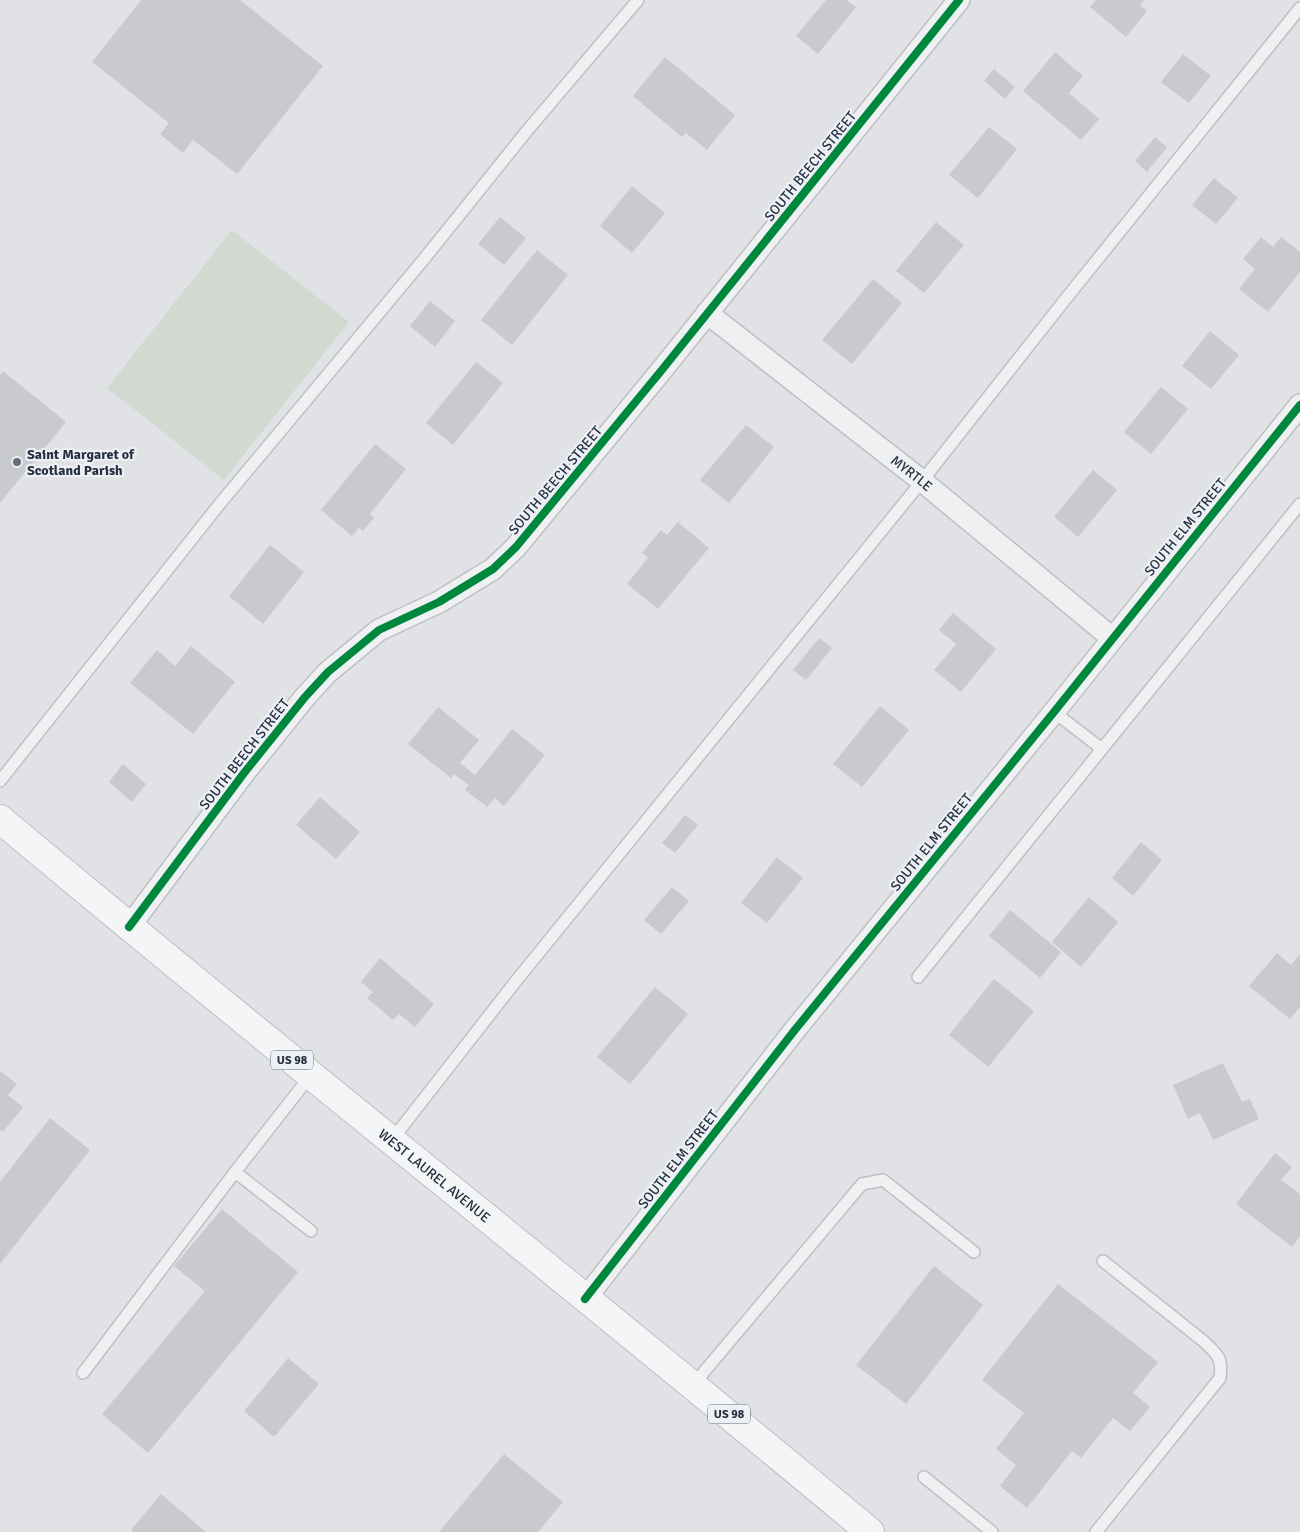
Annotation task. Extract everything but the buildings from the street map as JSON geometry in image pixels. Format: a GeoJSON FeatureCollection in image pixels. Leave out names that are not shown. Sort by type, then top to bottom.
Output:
{"type":"FeatureCollection","features":[{"type":"Feature","properties":{"kind":"main road","name":"WEST LAUREL AVENUE"},"geometry":{"type":"LineString","coordinates":[[0,819],[129,927],[171,959],[391,1141],[693,1385],[870,1532]]}},
{"type":"Feature","properties":{"kind":"street","name":"SOUTH BEECH STREET"},"geometry":{"type":"LineString","coordinates":[[129,927],[244,773],[305,697],[328,672],[379,630],[439,602],[493,569],[516,547],[959,0]]}},
{"type":"Feature","properties":{"kind":"street","name":"MYRTLE"},"geometry":{"type":"LineString","coordinates":[[707,313],[922,481],[1112,638]]}},
{"type":"Feature","properties":{"kind":"street","name":"SOUTH ELM STREET"},"geometry":{"type":"LineString","coordinates":[[585,1299],[794,1031],[1054,712],[1300,405]]}},
{"type":"Feature","properties":{"kind":"lane"},"geometry":{"type":"LineString","coordinates":[[0,781],[218,506],[424,259],[526,132],[638,0]]}},
{"type":"Feature","properties":{"kind":"lane"},"geometry":{"type":"LineString","coordinates":[[391,1141],[516,981],[922,481],[1300,8]]}},
{"type":"Feature","properties":{"kind":"lane"},"geometry":{"type":"LineString","coordinates":[[918,977],[1300,504]]}},
{"type":"Feature","properties":{"kind":"lane"},"geometry":{"type":"LineString","coordinates":[[1054,712],[1102,749]]}},
{"type":"Feature","properties":{"kind":"lane"},"geometry":{"type":"LineString","coordinates":[[83,1373],[311,1075]]}},
{"type":"Feature","properties":{"kind":"lane"},"geometry":{"type":"LineString","coordinates":[[235,1172],[311,1231]]}},
{"type":"Feature","properties":{"kind":"lane"},"geometry":{"type":"LineString","coordinates":[[693,1385],[862,1184],[883,1180],[974,1252]]}},
{"type":"Feature","properties":{"kind":"lane"},"geometry":{"type":"LineString","coordinates":[[1096,1532],[1220,1378],[1222,1365],[1217,1354],[1202,1340],[1103,1261]]}},
{"type":"Feature","properties":{"kind":"lane"},"geometry":{"type":"LineString","coordinates":[[924,1477],[992,1532]]}},
{"type":"Feature","properties":{"kind":"shaded area"},"geometry":{"type":"Polygon","coordinates":[[[232,230],[349,322],[224,480],[107,388],[232,230]]]}},
{"type":"Feature","properties":{"kind":"cycle path"},"geometry":{"type":"LineString","coordinates":[[129,927],[244,773],[305,697],[328,672],[379,630],[439,602],[493,569],[516,547],[661,371],[959,0]]}},
{"type":"Feature","properties":{"kind":"cycle path"},"geometry":{"type":"LineString","coordinates":[[585,1299],[794,1031],[1054,712],[1300,405]]}},
{"type":"Feature","properties":{"kind":"place","name":"Saint Margaret of Scotland Parish"},"geometry":{"type":"Point","coordinates":[17,462]}}]}
